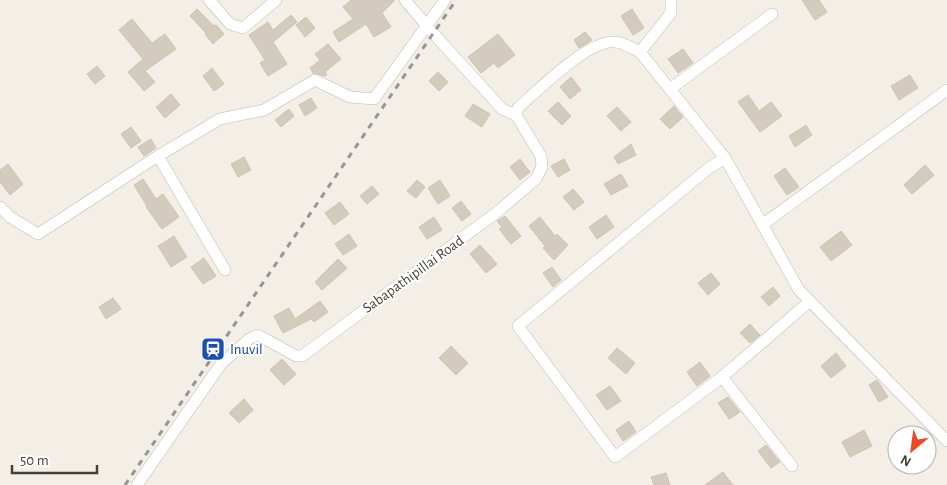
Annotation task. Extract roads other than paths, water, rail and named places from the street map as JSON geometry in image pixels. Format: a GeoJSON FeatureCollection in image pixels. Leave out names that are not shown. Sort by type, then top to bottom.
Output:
{"type":"FeatureCollection","features":[{"type":"Feature","properties":{"kind":"street"},"geometry":{"type":"LineString","coordinates":[[209,0],[230,24],[243,28],[276,0]]}},
{"type":"Feature","properties":{"kind":"street"},"geometry":{"type":"LineString","coordinates":[[405,0],[502,109],[516,115],[518,108],[567,64],[599,45],[615,42],[640,52],[725,158],[800,290],[947,441]]}},
{"type":"Feature","properties":{"kind":"street"},"geometry":{"type":"LineString","coordinates":[[0,207],[10,217],[38,234],[158,156],[220,119],[264,110],[315,80],[350,97],[374,99],[446,0]]}},
{"type":"Feature","properties":{"kind":"street"},"geometry":{"type":"LineString","coordinates":[[640,52],[671,13],[670,0]]}},
{"type":"Feature","properties":{"kind":"street"},"geometry":{"type":"LineString","coordinates":[[670,89],[772,14]]}},
{"type":"Feature","properties":{"kind":"street"},"geometry":{"type":"LineString","coordinates":[[762,225],[947,90]]}},
{"type":"Feature","properties":{"kind":"street","name":"Sabapathipillai Road"},"geometry":{"type":"LineString","coordinates":[[137,485],[221,364],[249,339],[258,335],[296,356],[302,356],[496,213],[536,178],[542,167],[541,156],[516,115]]}},
{"type":"Feature","properties":{"kind":"street"},"geometry":{"type":"LineString","coordinates":[[158,156],[225,270]]}},
{"type":"Feature","properties":{"kind":"street"},"geometry":{"type":"LineString","coordinates":[[725,158],[709,168],[518,326],[615,457],[722,377],[810,301]]}},
{"type":"Feature","properties":{"kind":"street"},"geometry":{"type":"LineString","coordinates":[[722,377],[792,466]]}},
{"type":"Feature","properties":{"kind":"railway"},"geometry":{"type":"LineString","coordinates":[[125,485],[456,0]]}},
{"type":"Feature","properties":{"kind":"place","name":"Inuvil"},"geometry":{"type":"Point","coordinates":[213,349]}}]}
